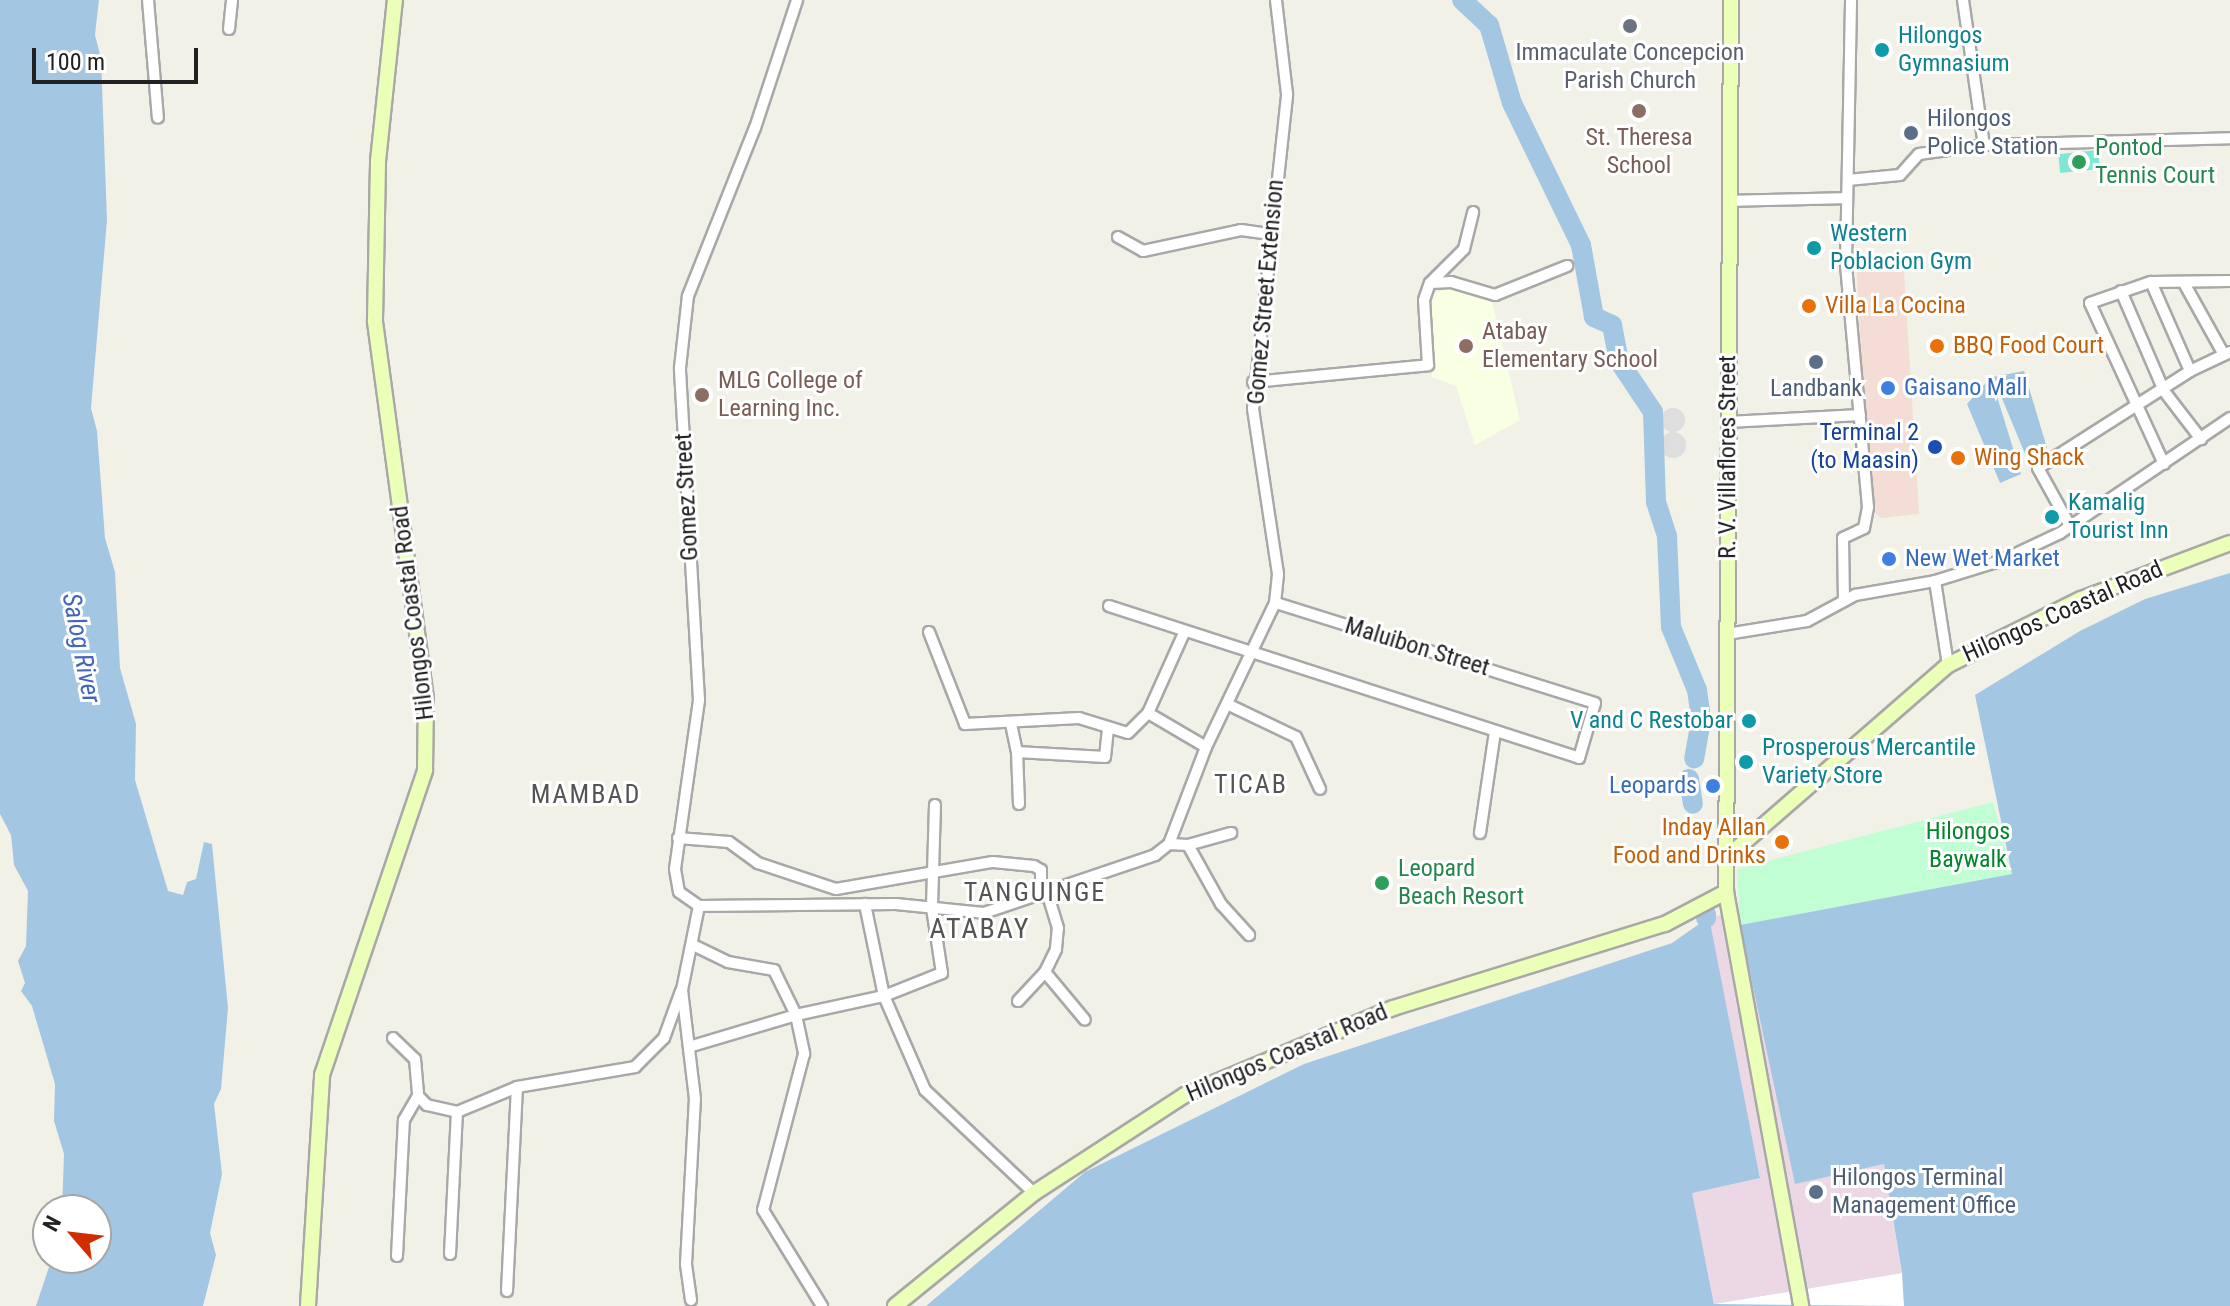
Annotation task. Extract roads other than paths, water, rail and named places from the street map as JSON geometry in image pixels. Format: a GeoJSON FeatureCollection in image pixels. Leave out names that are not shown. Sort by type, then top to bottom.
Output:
{"type":"FeatureCollection","features":[{"type":"Feature","properties":{"kind":"street"},"geometry":{"type":"LineString","coordinates":[[148,0],[158,118]]}},
{"type":"Feature","properties":{"kind":"street"},"geometry":{"type":"LineString","coordinates":[[229,29],[232,0]]}},
{"type":"Feature","properties":{"kind":"street","name":"Hilongos Coastal Road"},"geometry":{"type":"LineString","coordinates":[[308,1306],[322,1075],[425,770],[426,699],[375,320],[378,161],[395,0]]}},
{"type":"Feature","properties":{"kind":"street","name":"Gomez Street"},"geometry":{"type":"LineString","coordinates":[[699,906],[679,892],[675,869],[699,700],[680,368],[688,296],[755,128],[797,0]]}},
{"type":"Feature","properties":{"kind":"street","name":"Gomez Street Extension"},"geometry":{"type":"LineString","coordinates":[[1169,844],[1206,747],[1275,603],[1278,574],[1253,382],[1287,94],[1276,0]]}},
{"type":"Feature","properties":{"kind":"street","name":"R. V. Villaflores Street"},"geometry":{"type":"LineString","coordinates":[[1731,0],[1727,914],[1801,1306]]}},
{"type":"Feature","properties":{"kind":"street"},"geometry":{"type":"LineString","coordinates":[[1844,601],[1843,538],[1864,528],[1868,507],[1846,263],[1851,0]]}},
{"type":"Feature","properties":{"kind":"street"},"geometry":{"type":"LineString","coordinates":[[1963,0],[1984,145]]}},
{"type":"Feature","properties":{"kind":"street"},"geometry":{"type":"LineString","coordinates":[[1848,180],[1900,175],[1919,154],[1984,145],[2230,138]]}},
{"type":"Feature","properties":{"kind":"street"},"geometry":{"type":"LineString","coordinates":[[1728,201],[1847,198]]}},
{"type":"Feature","properties":{"kind":"street"},"geometry":{"type":"LineString","coordinates":[[1253,382],[1428,365],[1424,300],[1430,283],[1464,249],[1473,212]]}},
{"type":"Feature","properties":{"kind":"street"},"geometry":{"type":"LineString","coordinates":[[1118,237],[1143,251],[1241,230],[1269,234]]}},
{"type":"Feature","properties":{"kind":"street"},"geometry":{"type":"LineString","coordinates":[[1430,283],[1451,282],[1495,295],[1567,266]]}},
{"type":"Feature","properties":{"kind":"street"},"geometry":{"type":"LineString","coordinates":[[2164,464],[2090,303],[2151,282],[2230,281]]}},
{"type":"Feature","properties":{"kind":"street"},"geometry":{"type":"LineString","coordinates":[[2151,282],[2190,371]]}},
{"type":"Feature","properties":{"kind":"street"},"geometry":{"type":"LineString","coordinates":[[2070,526],[2038,468],[2164,391],[2190,371],[2227,354],[2184,283]]}},
{"type":"Feature","properties":{"kind":"street"},"geometry":{"type":"LineString","coordinates":[[2121,291],[2164,391],[2201,439]]}},
{"type":"Feature","properties":{"kind":"street"},"geometry":{"type":"LineString","coordinates":[[1728,422],[1860,415]]}},
{"type":"Feature","properties":{"kind":"street"},"geometry":{"type":"LineString","coordinates":[[1727,634],[1807,621],[1844,601],[1935,581],[2003,560],[2070,526],[2230,418]]}},
{"type":"Feature","properties":{"kind":"street","name":"Hilongos Coastal Road"},"geometry":{"type":"LineString","coordinates":[[1726,858],[1948,665],[2081,599],[2230,543]]}},
{"type":"Feature","properties":{"kind":"street"},"geometry":{"type":"LineString","coordinates":[[1935,581],[1948,665]]}},
{"type":"Feature","properties":{"kind":"street","name":"Maluibon Street"},"geometry":{"type":"LineString","coordinates":[[1275,603],[1595,703],[1579,758],[1495,732]]}},
{"type":"Feature","properties":{"kind":"street"},"geometry":{"type":"LineString","coordinates":[[1109,606],[1495,732],[1480,833]]}},
{"type":"Feature","properties":{"kind":"street"},"geometry":{"type":"LineString","coordinates":[[929,632],[962,720],[970,725],[1079,718],[1128,733],[1148,713],[1184,633]]}},
{"type":"Feature","properties":{"kind":"street"},"geometry":{"type":"LineString","coordinates":[[1227,704],[1296,737],[1320,789]]}},
{"type":"Feature","properties":{"kind":"street"},"geometry":{"type":"LineString","coordinates":[[1148,713],[1206,747]]}},
{"type":"Feature","properties":{"kind":"street"},"geometry":{"type":"LineString","coordinates":[[1011,724],[1017,752],[1019,804]]}},
{"type":"Feature","properties":{"kind":"street"},"geometry":{"type":"LineString","coordinates":[[1017,752],[1105,757],[1108,728]]}},
{"type":"Feature","properties":{"kind":"street"},"geometry":{"type":"LineString","coordinates":[[692,1046],[796,1015],[884,996],[942,973],[932,908],[935,805]]}},
{"type":"Feature","properties":{"kind":"street"},"geometry":{"type":"LineString","coordinates":[[418,1096],[427,1105],[457,1112],[517,1087],[635,1067],[664,1038],[682,990],[699,906],[865,904],[984,913],[1044,896],[1155,855],[1169,844],[1188,845],[1231,833]]}},
{"type":"Feature","properties":{"kind":"street"},"geometry":{"type":"LineString","coordinates":[[678,838],[729,842],[758,863],[836,889],[993,862],[1034,866],[1041,870],[1044,896],[1058,928],[1056,949],[1045,972],[1018,1001]]}},
{"type":"Feature","properties":{"kind":"street"},"geometry":{"type":"LineString","coordinates":[[1188,845],[1221,904],[1249,935]]}},
{"type":"Feature","properties":{"kind":"street","name":"Hilongos Coastal Road"},"geometry":{"type":"LineString","coordinates":[[895,1306],[1034,1193],[1135,1123],[1243,1067],[1393,1008],[1665,924],[1726,892]]}},
{"type":"Feature","properties":{"kind":"street"},"geometry":{"type":"LineString","coordinates":[[865,904],[884,996],[925,1090],[1034,1193]]}},
{"type":"Feature","properties":{"kind":"street"},"geometry":{"type":"LineString","coordinates":[[693,945],[728,962],[774,970],[796,1015],[804,1054],[763,1210],[822,1306]]}},
{"type":"Feature","properties":{"kind":"street"},"geometry":{"type":"LineString","coordinates":[[1045,972],[1085,1020]]}},
{"type":"Feature","properties":{"kind":"street"},"geometry":{"type":"LineString","coordinates":[[682,990],[692,1046],[695,1099],[686,1264],[691,1300]]}},
{"type":"Feature","properties":{"kind":"street"},"geometry":{"type":"LineString","coordinates":[[393,1038],[415,1059],[418,1096],[404,1120],[397,1256]]}},
{"type":"Feature","properties":{"kind":"street"},"geometry":{"type":"LineString","coordinates":[[507,1291],[517,1087]]}},
{"type":"Feature","properties":{"kind":"street"},"geometry":{"type":"LineString","coordinates":[[450,1254],[457,1112]]}},
{"type":"Feature","properties":{"kind":"water","name":"Salog River"},"geometry":{"type":"Polygon","coordinates":[[[0,0],[99,0],[95,35],[101,58],[107,220],[91,408],[97,431],[105,538],[115,572],[120,668],[136,724],[135,780],[168,891],[183,895],[187,882],[196,879],[204,842],[212,844],[228,1008],[221,1089],[214,1104],[222,1174],[210,1233],[216,1255],[203,1306],[36,1306],[47,1274],[112,1274],[112,1194],[63,1194],[64,1154],[54,1121],[55,1084],[32,1006],[21,991],[25,983],[18,961],[26,946],[28,891],[14,865],[11,835],[0,814],[0,0]]]}},
{"type":"Feature","properties":{"kind":"water"},"geometry":{"type":"Polygon","coordinates":[[[2024,371],[2047,448],[2026,456],[1993,377],[2024,371]]]}},
{"type":"Feature","properties":{"kind":"water"},"geometry":{"type":"Polygon","coordinates":[[[1991,377],[2021,474],[2000,483],[1967,404],[1991,377]]]}},
{"type":"Feature","properties":{"kind":"water"},"geometry":{"type":"Polygon","coordinates":[[[2230,573],[2230,1306],[926,1306],[1085,1172],[1304,1064],[1672,943],[1709,917],[1760,1178],[1692,1193],[1714,1304],[1902,1273],[1884,1164],[1795,1184],[1740,925],[2012,874],[1975,695],[2080,631],[2145,599],[2230,573]]]}},
{"type":"Feature","properties":{"kind":"waterway"},"geometry":{"type":"LineString","coordinates":[[1462,0],[1489,25],[1512,103],[1581,245],[1594,317],[1612,325],[1619,361],[1653,412],[1656,502],[1667,536],[1671,627],[1697,690],[1701,720],[1694,758]]}},
{"type":"Feature","properties":{"kind":"waterway"},"geometry":{"type":"LineString","coordinates":[[1689,779],[1693,804]]}},
{"type":"Feature","properties":{"kind":"place","name":"Immaculate Concepcion Parish Church"},"geometry":{"type":"Point","coordinates":[1630,26]}},
{"type":"Feature","properties":{"kind":"place","name":"Hilongos Gymnasium"},"geometry":{"type":"Point","coordinates":[1882,50]}},
{"type":"Feature","properties":{"kind":"place","name":"St. Theresa School"},"geometry":{"type":"Point","coordinates":[1639,111]}},
{"type":"Feature","properties":{"kind":"place","name":"Hilongos Police Station"},"geometry":{"type":"Point","coordinates":[1911,133]}},
{"type":"Feature","properties":{"kind":"place","name":"Pontod Tennis Court"},"geometry":{"type":"Point","coordinates":[2079,162]}},
{"type":"Feature","properties":{"kind":"place","name":"Western Poblacion Gym"},"geometry":{"type":"Point","coordinates":[1814,248]}},
{"type":"Feature","properties":{"kind":"place","name":"Villa La Cocina"},"geometry":{"type":"Point","coordinates":[1809,306]}},
{"type":"Feature","properties":{"kind":"place","name":"Atabay Elementary School"},"geometry":{"type":"Point","coordinates":[1466,346]}},
{"type":"Feature","properties":{"kind":"place","name":"BBQ Food Court"},"geometry":{"type":"Point","coordinates":[1937,346]}},
{"type":"Feature","properties":{"kind":"place","name":"Landbank"},"geometry":{"type":"Point","coordinates":[1816,362]}},
{"type":"Feature","properties":{"kind":"place","name":"Gaisano Mall"},"geometry":{"type":"Point","coordinates":[1888,388]}},
{"type":"Feature","properties":{"kind":"place","name":"MLG College of Learning Inc."},"geometry":{"type":"Point","coordinates":[702,395]}},
{"type":"Feature","properties":{"kind":"place","name":"Terminal 2 (to Maasin)"},"geometry":{"type":"Point","coordinates":[1935,447]}},
{"type":"Feature","properties":{"kind":"place","name":"Wing Shack"},"geometry":{"type":"Point","coordinates":[1958,458]}},
{"type":"Feature","properties":{"kind":"place","name":"Kamalig Tourist Inn"},"geometry":{"type":"Point","coordinates":[2052,517]}},
{"type":"Feature","properties":{"kind":"place","name":"New Wet Market"},"geometry":{"type":"Point","coordinates":[1889,559]}},
{"type":"Feature","properties":{"kind":"place","name":"V and C Restobar"},"geometry":{"type":"Point","coordinates":[1749,721]}},
{"type":"Feature","properties":{"kind":"place","name":"Prosperous Mercantile Variety Store"},"geometry":{"type":"Point","coordinates":[1746,762]}},
{"type":"Feature","properties":{"kind":"place","name":"Leopards"},"geometry":{"type":"Point","coordinates":[1713,786]}},
{"type":"Feature","properties":{"kind":"place","name":"Inday Allan Food and Drinks"},"geometry":{"type":"Point","coordinates":[1782,842]}},
{"type":"Feature","properties":{"kind":"place","name":"Leopard Beach Resort"},"geometry":{"type":"Point","coordinates":[1382,883]}},
{"type":"Feature","properties":{"kind":"place","name":"Hilongos Terminal Management Office"},"geometry":{"type":"Point","coordinates":[1816,1192]}},
{"type":"Feature","properties":{"kind":"district","name":"TICAB"},"geometry":{"type":"Point","coordinates":[1251,785]}},
{"type":"Feature","properties":{"kind":"district","name":"MAMBAD"},"geometry":{"type":"Point","coordinates":[586,795]}},
{"type":"Feature","properties":{"kind":"district","name":"TANGUINGE"},"geometry":{"type":"Point","coordinates":[1035,893]}},
{"type":"Feature","properties":{"kind":"district","name":"ATABAY"},"geometry":{"type":"Point","coordinates":[980,929]}},
{"type":"Feature","properties":{"kind":"park label","name":"Hilongos Baywalk"},"geometry":{"type":"Point","coordinates":[1968,846]}}]}
